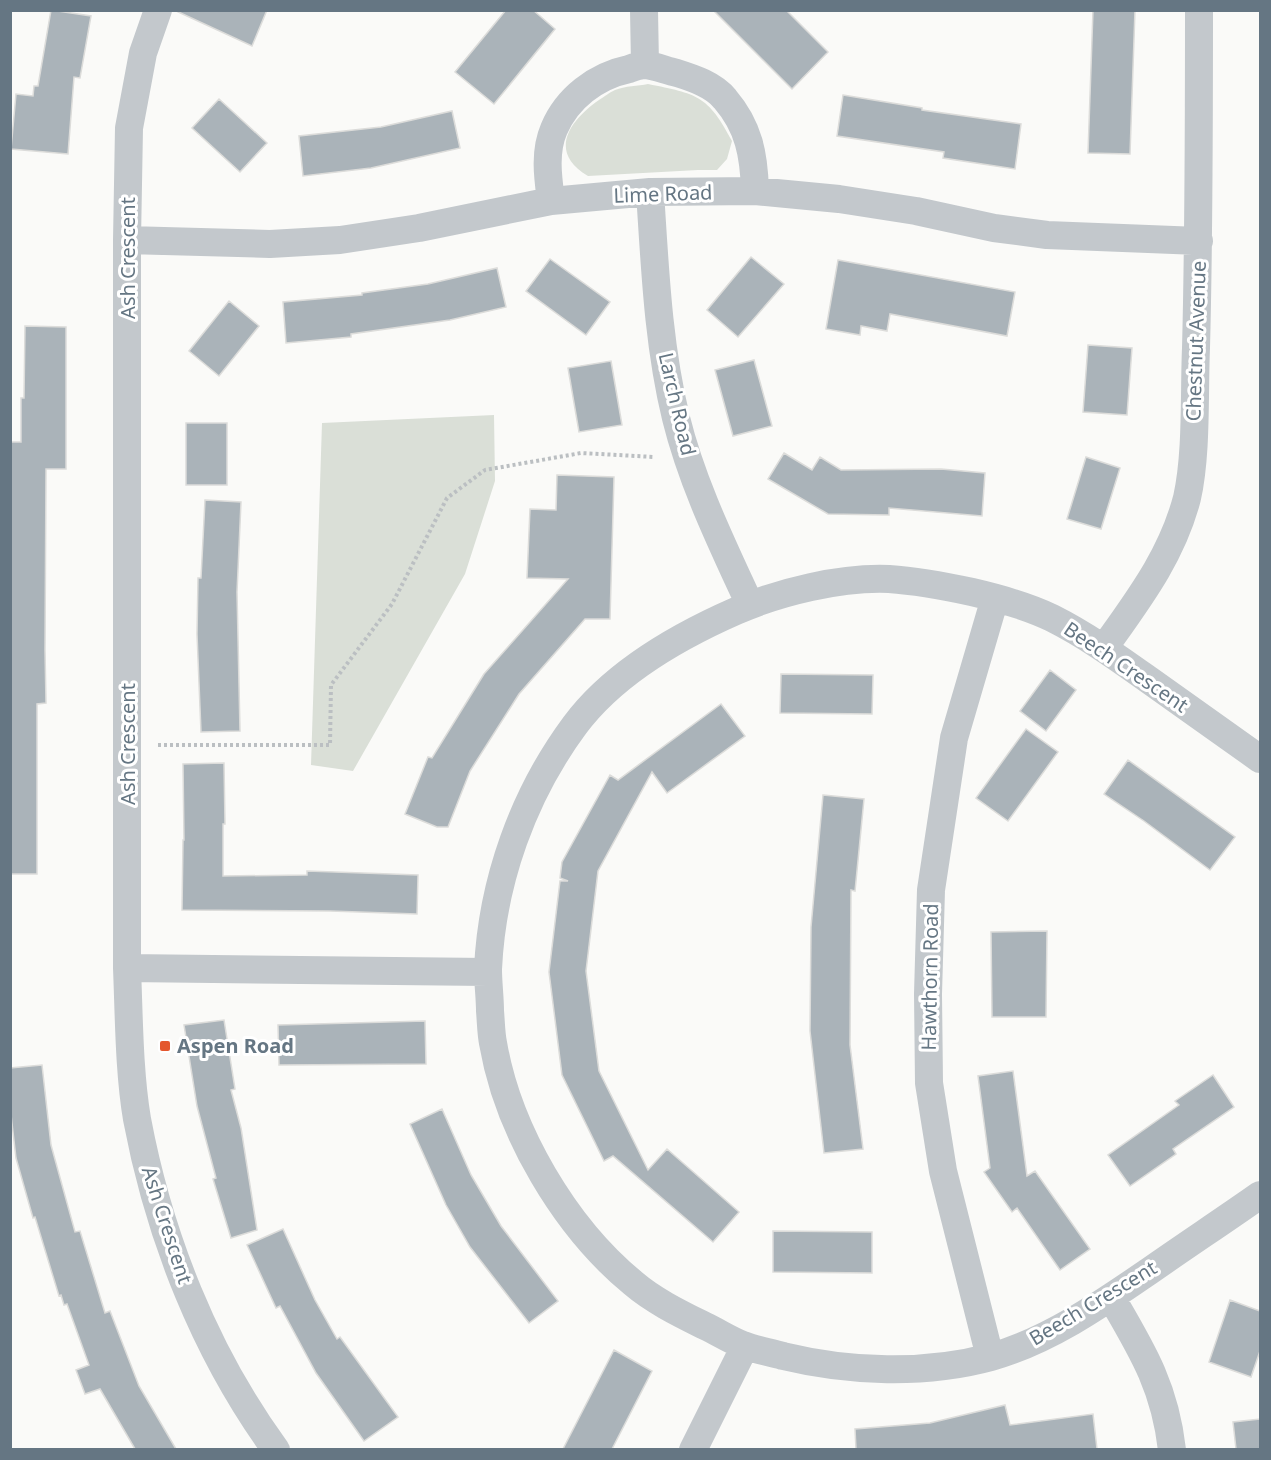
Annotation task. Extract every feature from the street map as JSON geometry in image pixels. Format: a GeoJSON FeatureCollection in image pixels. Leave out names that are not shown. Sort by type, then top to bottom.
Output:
{"type":"FeatureCollection","features":[{"type":"Feature","properties":{"kind":"street","name":"Ash Crescent"},"geometry":{"type":"LineString","coordinates":[[158,10],[143,53],[129,128],[127,968],[137,1117],[156,1199],[182,1278],[214,1347],[255,1421],[276,1449]]}},
{"type":"Feature","properties":{"kind":"street"},"geometry":{"type":"LineString","coordinates":[[644,10],[645,65]]}},
{"type":"Feature","properties":{"kind":"street","name":"Chestnut Avenue"},"geometry":{"type":"LineString","coordinates":[[1104,648],[1150,584],[1174,537],[1187,496],[1193,446],[1198,242],[1199,10]]}},
{"type":"Feature","properties":{"kind":"street"},"geometry":{"type":"LineString","coordinates":[[550,201],[547,162],[553,130],[570,103],[592,84],[620,71],[645,65],[694,78],[723,96],[739,118],[749,142],[754,165],[755,191]]}},
{"type":"Feature","properties":{"kind":"street","name":"Lime Road"},"geometry":{"type":"LineString","coordinates":[[127,240],[270,244],[340,240],[419,228],[550,201],[650,192],[755,191],[839,199],[916,211],[994,228],[1047,235],[1198,242]]}},
{"type":"Feature","properties":{"kind":"street","name":"Larch Road"},"geometry":{"type":"LineString","coordinates":[[650,192],[657,299],[667,375],[676,419],[688,458],[719,537],[750,604]]}},
{"type":"Feature","properties":{"kind":"street","name":"Beech Crescent"},"geometry":{"type":"LineString","coordinates":[[1260,759],[1104,648],[1050,617],[995,598],[936,584],[884,579],[831,584],[750,604],[702,626],[656,653],[614,685],[577,722],[551,761],[509,850],[495,914],[488,972],[492,1041],[505,1091],[526,1144],[554,1192],[591,1242],[635,1286],[745,1346],[810,1362],[864,1369],[923,1368],[990,1357],[1050,1333],[1111,1297],[1260,1195]]}},
{"type":"Feature","properties":{"kind":"street","name":"Hawthorn Road"},"geometry":{"type":"LineString","coordinates":[[990,1357],[943,1171],[929,1083],[928,994],[931,890],[954,738],[995,598]]}},
{"type":"Feature","properties":{"kind":"street"},"geometry":{"type":"LineString","coordinates":[[127,968],[488,972]]}},
{"type":"Feature","properties":{"kind":"street"},"geometry":{"type":"LineString","coordinates":[[1111,1297],[1146,1358],[1161,1393],[1173,1449]]}},
{"type":"Feature","properties":{"kind":"street"},"geometry":{"type":"LineString","coordinates":[[693,1449],[745,1346]]}},
{"type":"Feature","properties":{"kind":"path"},"geometry":{"type":"LineString","coordinates":[[128,745],[330,745],[331,685],[392,604],[447,498],[485,470],[581,453],[688,458]]}},
{"type":"Feature","properties":{"kind":"shaded area"},"geometry":{"type":"Polygon","coordinates":[[[648,84],[690,94],[708,105],[716,114],[732,141],[727,159],[717,170],[588,176],[576,167],[568,157],[566,147],[567,136],[579,117],[613,91],[648,84]]]}},
{"type":"Feature","properties":{"kind":"shaded area"},"geometry":{"type":"Polygon","coordinates":[[[494,415],[495,481],[465,574],[353,771],[311,765],[322,423],[494,415]]]}},
{"type":"Feature","properties":{"kind":"building"},"geometry":{"type":"Polygon","coordinates":[[[51,10],[91,16],[80,78],[74,77],[68,154],[11,149],[16,94],[33,96],[34,86],[38,86],[51,10]]]}},
{"type":"Feature","properties":{"kind":"building"},"geometry":{"type":"Polygon","coordinates":[[[174,10],[267,10],[252,46],[174,10]]]}},
{"type":"Feature","properties":{"kind":"building"},"geometry":{"type":"Polygon","coordinates":[[[506,10],[533,10],[555,29],[494,104],[455,72],[506,10]]]}},
{"type":"Feature","properties":{"kind":"building"},"geometry":{"type":"Polygon","coordinates":[[[713,10],[786,10],[828,52],[792,89],[713,10]]]}},
{"type":"Feature","properties":{"kind":"building"},"geometry":{"type":"Polygon","coordinates":[[[1093,10],[1135,10],[1130,154],[1088,153],[1093,10]]]}},
{"type":"Feature","properties":{"kind":"building"},"geometry":{"type":"Polygon","coordinates":[[[843,95],[922,108],[922,110],[1021,124],[1015,169],[943,158],[944,152],[837,136],[843,95]]]}},
{"type":"Feature","properties":{"kind":"building"},"geometry":{"type":"Polygon","coordinates":[[[219,99],[267,143],[240,172],[192,128],[219,99]]]}},
{"type":"Feature","properties":{"kind":"building"},"geometry":{"type":"Polygon","coordinates":[[[452,111],[460,148],[371,168],[303,176],[299,136],[381,127],[452,111]]]}},
{"type":"Feature","properties":{"kind":"building"},"geometry":{"type":"Polygon","coordinates":[[[751,257],[784,284],[738,337],[707,310],[751,257]]]}},
{"type":"Feature","properties":{"kind":"building"},"geometry":{"type":"Polygon","coordinates":[[[550,259],[610,302],[586,335],[526,291],[550,259]]]}},
{"type":"Feature","properties":{"kind":"building"},"geometry":{"type":"Polygon","coordinates":[[[838,260],[1015,292],[1007,336],[890,314],[887,331],[861,326],[860,335],[826,329],[838,260]]]}},
{"type":"Feature","properties":{"kind":"building"},"geometry":{"type":"Polygon","coordinates":[[[497,268],[506,307],[450,320],[351,334],[351,337],[286,343],[283,302],[362,295],[362,293],[428,284],[497,268]]]}},
{"type":"Feature","properties":{"kind":"building"},"geometry":{"type":"Polygon","coordinates":[[[229,301],[259,326],[219,376],[189,351],[229,301]]]}},
{"type":"Feature","properties":{"kind":"building"},"geometry":{"type":"Polygon","coordinates":[[[25,326],[66,327],[66,469],[46,469],[46,703],[37,704],[37,874],[10,874],[11,442],[21,442],[25,326]]]}},
{"type":"Feature","properties":{"kind":"building"},"geometry":{"type":"Polygon","coordinates":[[[1088,345],[1132,348],[1127,415],[1083,412],[1088,345]]]}},
{"type":"Feature","properties":{"kind":"building"},"geometry":{"type":"Polygon","coordinates":[[[754,360],[772,426],[733,436],[715,370],[754,360]]]}},
{"type":"Feature","properties":{"kind":"building"},"geometry":{"type":"Polygon","coordinates":[[[611,361],[622,425],[579,432],[568,368],[611,361]]]}},
{"type":"Feature","properties":{"kind":"building"},"geometry":{"type":"Polygon","coordinates":[[[186,423],[227,423],[227,485],[186,485],[186,423]]]}},
{"type":"Feature","properties":{"kind":"building"},"geometry":{"type":"Polygon","coordinates":[[[784,453],[812,470],[820,457],[841,470],[941,469],[985,473],[982,516],[889,508],[889,515],[828,514],[768,479],[784,453]]]}},
{"type":"Feature","properties":{"kind":"building"},"geometry":{"type":"Polygon","coordinates":[[[1086,457],[1120,468],[1101,529],[1067,519],[1086,457]]]}},
{"type":"Feature","properties":{"kind":"building"},"geometry":{"type":"Polygon","coordinates":[[[557,475],[614,477],[610,619],[585,619],[519,694],[470,771],[448,827],[437,827],[405,814],[428,757],[432,758],[484,674],[568,579],[527,578],[530,509],[556,510],[557,475]]]}},
{"type":"Feature","properties":{"kind":"building"},"geometry":{"type":"Polygon","coordinates":[[[205,500],[241,502],[237,592],[240,731],[201,732],[197,634],[198,578],[201,578],[205,500]]]}},
{"type":"Feature","properties":{"kind":"building"},"geometry":{"type":"Polygon","coordinates":[[[1050,670],[1076,690],[1046,731],[1020,711],[1050,670]]]}},
{"type":"Feature","properties":{"kind":"building"},"geometry":{"type":"Polygon","coordinates":[[[781,674],[873,675],[872,714],[780,713],[781,674]]]}},
{"type":"Feature","properties":{"kind":"building"},"geometry":{"type":"Polygon","coordinates":[[[721,704],[745,736],[667,793],[652,772],[598,871],[586,971],[599,1071],[648,1170],[667,1149],[739,1212],[713,1242],[613,1156],[604,1161],[562,1075],[549,972],[560,881],[568,881],[560,878],[562,862],[610,775],[618,780],[721,704]]]}},
{"type":"Feature","properties":{"kind":"building"},"geometry":{"type":"Polygon","coordinates":[[[1026,729],[1058,752],[1008,821],[976,798],[1026,729]]]}},
{"type":"Feature","properties":{"kind":"building"},"geometry":{"type":"Polygon","coordinates":[[[1128,760],[1235,837],[1210,870],[1104,794],[1128,760]]]}},
{"type":"Feature","properties":{"kind":"building"},"geometry":{"type":"Polygon","coordinates":[[[224,763],[223,876],[307,875],[307,871],[418,875],[417,914],[182,910],[183,764],[224,763]]]}},
{"type":"Feature","properties":{"kind":"building"},"geometry":{"type":"Polygon","coordinates":[[[823,795],[864,799],[855,891],[851,890],[850,1045],[863,1149],[824,1153],[810,1031],[811,927],[823,795]]]}},
{"type":"Feature","properties":{"kind":"building"},"geometry":{"type":"Polygon","coordinates":[[[1047,931],[1046,1017],[992,1017],[991,932],[1047,931]]]}},
{"type":"Feature","properties":{"kind":"building"},"geometry":{"type":"Polygon","coordinates":[[[224,1020],[235,1089],[231,1090],[241,1128],[257,1230],[231,1238],[213,1179],[216,1178],[197,1106],[184,1025],[224,1020]]]}},
{"type":"Feature","properties":{"kind":"building"},"geometry":{"type":"Polygon","coordinates":[[[425,1021],[426,1064],[279,1065],[278,1025],[425,1021]]]}},
{"type":"Feature","properties":{"kind":"building"},"geometry":{"type":"Polygon","coordinates":[[[42,1065],[51,1145],[75,1232],[80,1231],[105,1313],[110,1311],[139,1386],[176,1449],[135,1449],[100,1389],[85,1394],[76,1370],[89,1365],[67,1304],[64,1305],[61,1295],[59,1296],[35,1217],[33,1218],[16,1158],[10,1106],[10,1068],[42,1065]]]}},
{"type":"Feature","properties":{"kind":"building"},"geometry":{"type":"Polygon","coordinates":[[[1013,1071],[1027,1176],[1035,1171],[1090,1249],[1060,1270],[1017,1208],[1012,1212],[984,1172],[990,1168],[978,1076],[1013,1071]]]}},
{"type":"Feature","properties":{"kind":"building"},"geometry":{"type":"Polygon","coordinates":[[[1213,1075],[1234,1107],[1173,1149],[1176,1154],[1130,1186],[1108,1155],[1179,1105],[1175,1101],[1213,1075]]]}},
{"type":"Feature","properties":{"kind":"building"},"geometry":{"type":"Polygon","coordinates":[[[442,1109],[471,1175],[501,1226],[558,1301],[529,1323],[470,1247],[446,1205],[410,1124],[442,1109]]]}},
{"type":"Feature","properties":{"kind":"building"},"geometry":{"type":"Polygon","coordinates":[[[283,1229],[315,1300],[337,1339],[340,1337],[398,1417],[364,1441],[316,1373],[280,1306],[276,1308],[247,1245],[283,1229]]]}},
{"type":"Feature","properties":{"kind":"building"},"geometry":{"type":"Polygon","coordinates":[[[773,1231],[872,1232],[872,1273],[773,1272],[773,1231]]]}},
{"type":"Feature","properties":{"kind":"building"},"geometry":{"type":"Polygon","coordinates":[[[1230,1300],[1260,1311],[1260,1351],[1251,1377],[1209,1362],[1230,1300]]]}},
{"type":"Feature","properties":{"kind":"building"},"geometry":{"type":"Polygon","coordinates":[[[614,1350],[652,1371],[612,1449],[563,1449],[614,1350]]]}},
{"type":"Feature","properties":{"kind":"building"},"geometry":{"type":"Polygon","coordinates":[[[1005,1405],[1010,1425],[1093,1414],[1097,1449],[856,1449],[855,1429],[930,1423],[1005,1405]]]}},
{"type":"Feature","properties":{"kind":"building"},"geometry":{"type":"Polygon","coordinates":[[[1260,1419],[1260,1449],[1236,1449],[1233,1422],[1260,1419]]]}},
{"type":"Feature","properties":{"kind":"place","name":"Aspen Road"},"geometry":{"type":"Point","coordinates":[165,1046]}}]}
